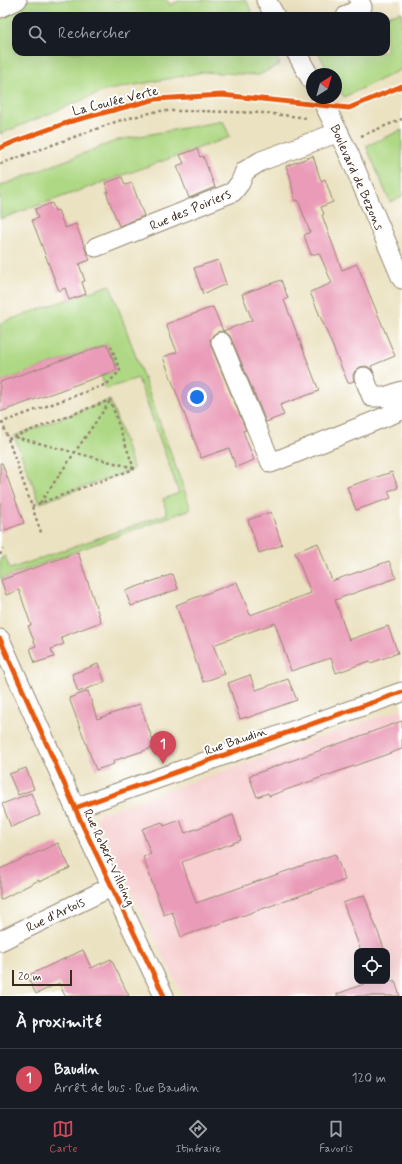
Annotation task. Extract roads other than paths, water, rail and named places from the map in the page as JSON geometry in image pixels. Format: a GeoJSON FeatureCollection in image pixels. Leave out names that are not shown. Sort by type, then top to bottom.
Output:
{"type":"FeatureCollection","features":[{"type":"Feature","properties":{"kind":"street"},"geometry":{"type":"LineString","coordinates":[[0,8],[17,0]]}},
{"type":"Feature","properties":{"kind":"street"},"geometry":{"type":"LineString","coordinates":[[266,0],[273,12]]}},
{"type":"Feature","properties":{"kind":"street"},"geometry":{"type":"LineString","coordinates":[[353,12],[362,7],[358,0]]}},
{"type":"Feature","properties":{"kind":"street"},"geometry":{"type":"LineString","coordinates":[[298,56],[306,70]]}},
{"type":"Feature","properties":{"kind":"street","name":"Boulevard de Bezons"},"geometry":{"type":"LineString","coordinates":[[324,104],[339,132],[402,278]]}},
{"type":"Feature","properties":{"kind":"street","name":"Rue des Poiriers"},"geometry":{"type":"LineString","coordinates":[[96,247],[233,192],[240,184],[245,171],[260,161],[339,132]]}},
{"type":"Feature","properties":{"kind":"street"},"geometry":{"type":"LineString","coordinates":[[221,342],[271,463],[402,410]]}},
{"type":"Feature","properties":{"kind":"street"},"geometry":{"type":"LineString","coordinates":[[364,377],[372,397],[385,397],[402,391]]}},
{"type":"Feature","properties":{"kind":"street","name":"Rue Robert Villoing"},"geometry":{"type":"LineString","coordinates":[[0,639],[111,887],[164,996]]}},
{"type":"Feature","properties":{"kind":"street","name":"Rue Baudin"},"geometry":{"type":"LineString","coordinates":[[75,808],[402,692]]}},
{"type":"Feature","properties":{"kind":"street","name":"Rue d'Artois"},"geometry":{"type":"LineString","coordinates":[[0,941],[111,887]]}},
{"type":"Feature","properties":{"kind":"place","name":"Baudin"},"geometry":{"type":"Point","coordinates":[163,764]}}]}
